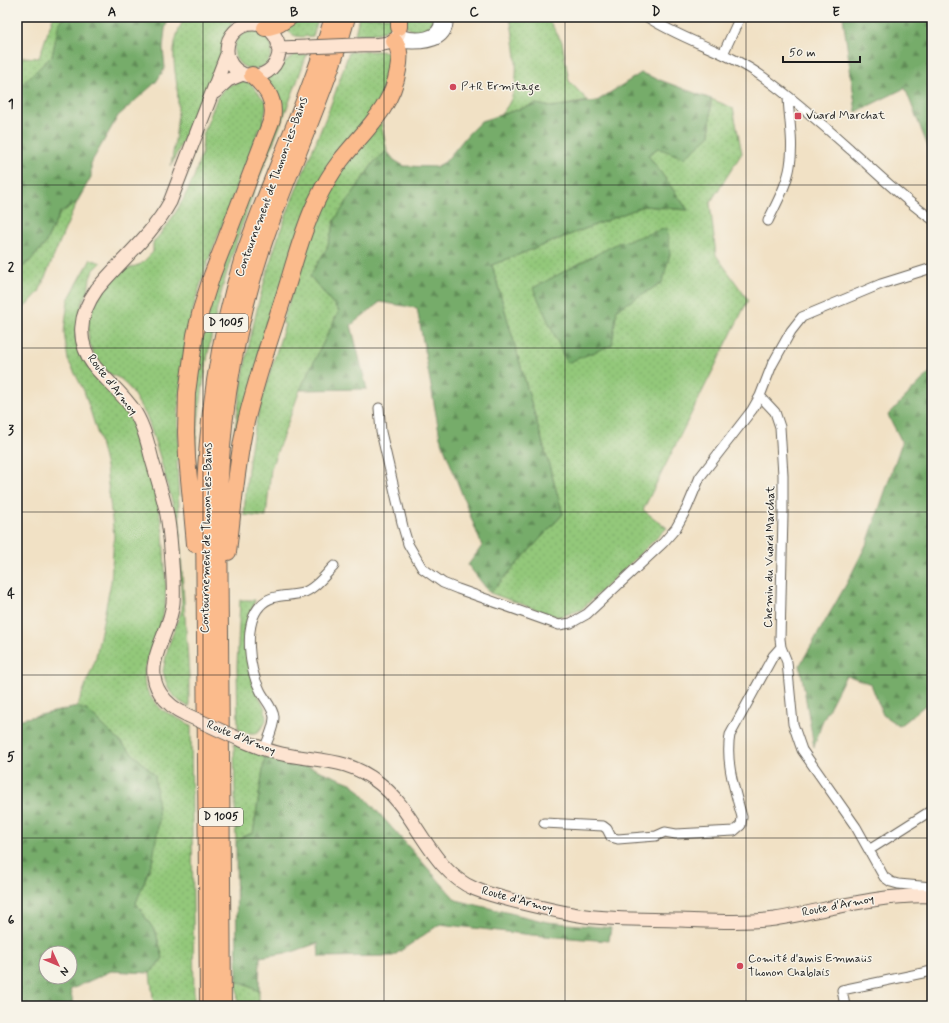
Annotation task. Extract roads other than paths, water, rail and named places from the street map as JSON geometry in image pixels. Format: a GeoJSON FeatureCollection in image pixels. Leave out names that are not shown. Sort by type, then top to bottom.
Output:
{"type":"FeatureCollection","features":[{"type":"Feature","properties":{"kind":"highway"},"geometry":{"type":"LineString","coordinates":[[257,23],[279,24],[290,17]]}},
{"type":"Feature","properties":{"kind":"highway","name":"Contournement de Thonon-les-Bains"},"geometry":{"type":"LineString","coordinates":[[208,1006],[205,476],[210,417],[222,338],[231,300],[255,225],[311,81],[333,17]]}},
{"type":"Feature","properties":{"kind":"highway","name":"Contournement de Thonon-les-Bains"},"geometry":{"type":"LineString","coordinates":[[223,1006],[219,510],[221,450],[238,334],[250,288],[266,236],[318,105],[347,17]]}},
{"type":"Feature","properties":{"kind":"highway","name":"D 1005"},"geometry":{"type":"LineString","coordinates":[[220,628],[240,454],[255,387],[304,231],[316,202],[340,162],[381,112],[393,91],[400,60],[398,49],[398,30]]}},
{"type":"Feature","properties":{"kind":"highway","name":"D 1005"},"geometry":{"type":"LineString","coordinates":[[205,645],[187,457],[187,394],[192,350],[201,310],[212,275],[273,113],[270,96],[265,88],[248,74]]}},
{"type":"Feature","properties":{"kind":"main road"},"geometry":{"type":"LineString","coordinates":[[233,34],[242,26],[257,23],[274,35],[278,48],[276,60],[270,69],[264,73],[248,74],[236,70],[231,64],[227,54],[228,43],[233,34],[237,17]]}},
{"type":"Feature","properties":{"kind":"main road"},"geometry":{"type":"LineString","coordinates":[[278,48],[388,43],[398,30]]}},
{"type":"Feature","properties":{"kind":"main road","name":"Route d'Armoy"},"geometry":{"type":"LineString","coordinates":[[227,54],[174,194],[166,209],[142,240],[97,289],[84,312],[81,329],[84,345],[91,360],[127,401],[141,425],[168,518],[173,601],[170,618],[155,660],[154,674],[157,688],[164,700],[175,709],[187,715],[264,749],[283,754],[332,761],[357,769],[369,776],[390,792],[399,802],[442,864],[461,881],[484,893],[547,909],[599,917],[744,922],[775,919],[880,898],[932,896]]}},
{"type":"Feature","properties":{"kind":"main road","name":"Route d'Armoy"},"geometry":{"type":"LineString","coordinates":[[210,98],[228,80],[248,74]]}},
{"type":"Feature","properties":{"kind":"street"},"geometry":{"type":"LineString","coordinates":[[398,30],[415,37],[427,37],[438,29],[440,17]]}},
{"type":"Feature","properties":{"kind":"street"},"geometry":{"type":"LineString","coordinates":[[398,30],[403,44],[424,44],[434,42],[446,31],[448,17]]}},
{"type":"Feature","properties":{"kind":"street"},"geometry":{"type":"LineString","coordinates":[[648,17],[662,26],[723,54],[754,71],[845,144],[906,199],[932,219]]}},
{"type":"Feature","properties":{"kind":"street"},"geometry":{"type":"LineString","coordinates":[[723,54],[740,17]]}},
{"type":"Feature","properties":{"kind":"street"},"geometry":{"type":"LineString","coordinates":[[768,221],[790,168],[792,154],[788,97]]}},
{"type":"Feature","properties":{"kind":"street"},"geometry":{"type":"LineString","coordinates":[[379,408],[381,432],[403,527],[408,544],[422,568],[443,583],[458,589],[559,625],[571,623],[587,614],[663,543],[676,528],[687,508],[700,477],[752,410],[760,396],[772,365],[791,331],[802,317],[881,284],[932,268]]}},
{"type":"Feature","properties":{"kind":"street","name":"Chemin du Vuard Marchat"},"geometry":{"type":"LineString","coordinates":[[760,396],[775,412],[780,427],[783,475],[780,628],[781,647],[787,662],[793,724],[802,750],[850,818],[881,873],[889,881],[901,884],[932,887]]}},
{"type":"Feature","properties":{"kind":"street"},"geometry":{"type":"LineString","coordinates":[[264,749],[274,721],[274,716],[268,702],[260,692],[252,668],[249,641],[253,619],[257,609],[265,601],[275,596],[303,593],[313,588],[334,566]]}},
{"type":"Feature","properties":{"kind":"street"},"geometry":{"type":"LineString","coordinates":[[544,822],[603,826],[607,829],[611,837],[618,840],[656,836],[665,832],[676,834],[734,830],[740,825],[742,818],[729,762],[728,747],[730,735],[773,656],[781,647]]}},
{"type":"Feature","properties":{"kind":"street"},"geometry":{"type":"LineString","coordinates":[[869,850],[932,810]]}},
{"type":"Feature","properties":{"kind":"street"},"geometry":{"type":"LineString","coordinates":[[845,1006],[842,990],[932,971]]}},
{"type":"Feature","properties":{"kind":"place","name":"P+R Ermitage"},"geometry":{"type":"Point","coordinates":[453,87]}},
{"type":"Feature","properties":{"kind":"place","name":"Vuard Marchat"},"geometry":{"type":"Point","coordinates":[798,116]}},
{"type":"Feature","properties":{"kind":"place","name":"Comité d'amis Emmaüs Thonon Chablais"},"geometry":{"type":"Point","coordinates":[740,966]}}]}
